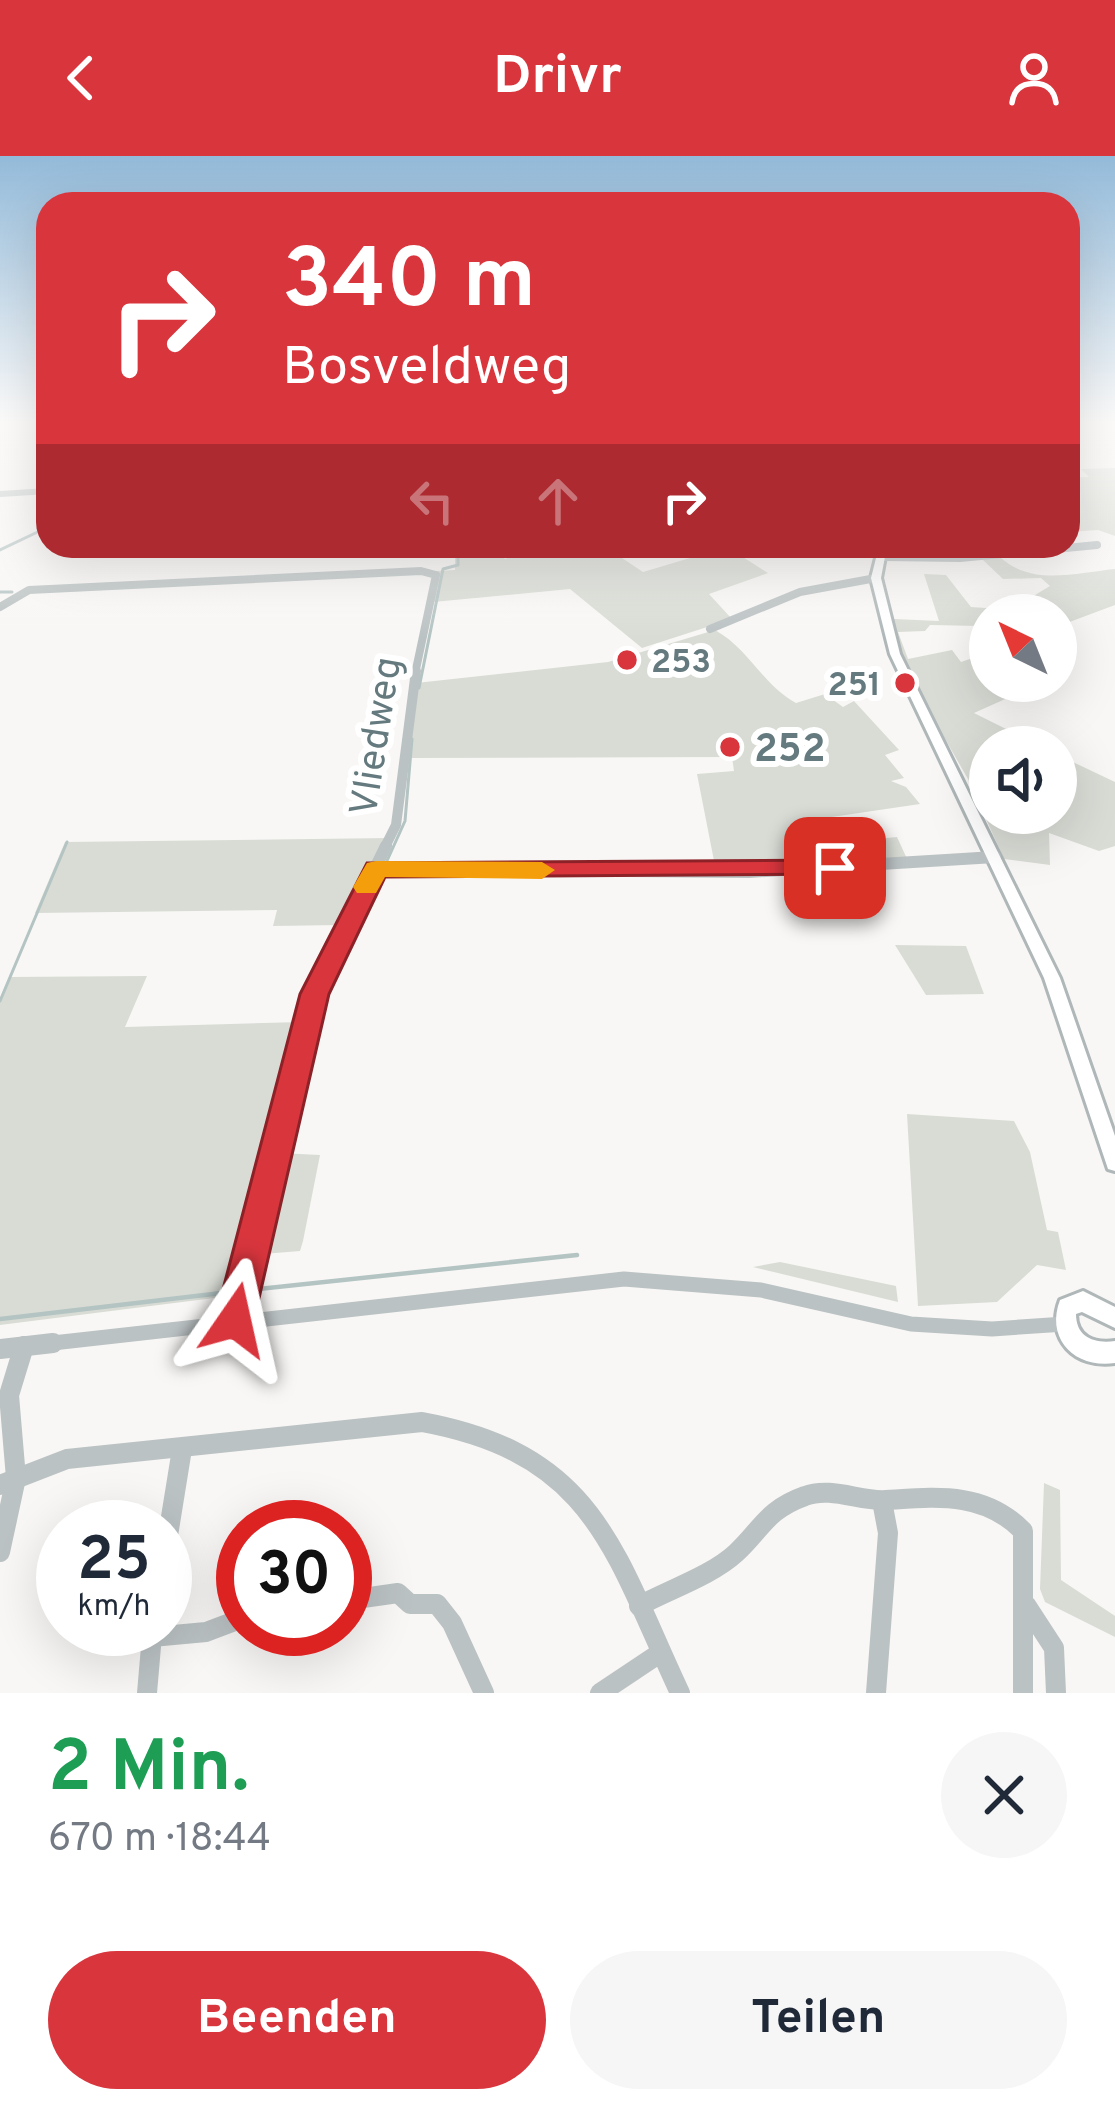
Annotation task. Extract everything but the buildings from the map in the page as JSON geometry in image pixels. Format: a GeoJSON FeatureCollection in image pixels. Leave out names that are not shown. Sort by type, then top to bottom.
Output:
{"type":"FeatureCollection","features":[{"type":"Feature","properties":{"kind":"main road"},"geometry":{"type":"LineString","coordinates":[[881,558],[876,578],[888,636],[1068,1016],[1081,1072],[1115,1163]]}},
{"type":"Feature","properties":{"kind":"main road"},"geometry":{"type":"LineString","coordinates":[[1113,1313],[1077,1302],[1067,1307],[1065,1324],[1084,1349],[1100,1355],[1115,1352]]}},
{"type":"Feature","properties":{"kind":"street"},"geometry":{"type":"LineString","coordinates":[[1080,547],[1097,545]]}},
{"type":"Feature","properties":{"kind":"street","name":"Vliedweg"},"geometry":{"type":"LineString","coordinates":[[0,608],[19,592],[431,571],[435,584],[411,693],[398,816],[314,994],[235,1320]]}},
{"type":"Feature","properties":{"kind":"street"},"geometry":{"type":"LineString","coordinates":[[710,629],[800,592],[876,578]]}},
{"type":"Feature","properties":{"kind":"street"},"geometry":{"type":"LineString","coordinates":[[376,869],[749,872],[995,857]]}},
{"type":"Feature","properties":{"kind":"street"},"geometry":{"type":"LineString","coordinates":[[0,1349],[537,1286],[668,1280],[761,1290],[896,1322],[971,1329],[1065,1324]]}},
{"type":"Feature","properties":{"kind":"street"},"geometry":{"type":"LineString","coordinates":[[0,1552],[8,1482],[9,1400],[24,1346]]}},
{"type":"Feature","properties":{"kind":"street"},"geometry":{"type":"LineString","coordinates":[[8,1482],[67,1460],[422,1422],[502,1438],[573,1488],[597,1520],[680,1693]]}},
{"type":"Feature","properties":{"kind":"street"},"geometry":{"type":"LineString","coordinates":[[174,1500],[182,1449]]}},
{"type":"Feature","properties":{"kind":"street"},"geometry":{"type":"LineString","coordinates":[[639,1606],[735,1554],[759,1521],[808,1493],[867,1493],[882,1501],[895,1496],[961,1500],[1014,1519],[1026,1540],[1022,1693]]}},
{"type":"Feature","properties":{"kind":"street"},"geometry":{"type":"LineString","coordinates":[[876,1693],[888,1533],[882,1501]]}},
{"type":"Feature","properties":{"kind":"street"},"geometry":{"type":"LineString","coordinates":[[372,1597],[398,1594],[410,1604],[437,1604],[446,1612],[471,1677],[484,1693]]}},
{"type":"Feature","properties":{"kind":"street"},"geometry":{"type":"LineString","coordinates":[[1026,1605],[1054,1648],[1056,1693]]}},
{"type":"Feature","properties":{"kind":"street"},"geometry":{"type":"LineString","coordinates":[[600,1693],[660,1653]]}},
{"type":"Feature","properties":{"kind":"street"},"geometry":{"type":"LineString","coordinates":[[147,1693],[150,1656]]}},
{"type":"Feature","properties":{"kind":"shaded area"},"geometry":{"type":"Polygon","coordinates":[[[1080,495],[1115,495],[1115,536],[1098,530],[1080,531],[1080,495]]]}},
{"type":"Feature","properties":{"kind":"shaded area"},"geometry":{"type":"Polygon","coordinates":[[[455,558],[622,558],[643,572],[690,558],[744,558],[768,573],[709,594],[732,619],[642,648],[570,589],[433,602],[435,571],[455,570],[455,558]]]}},
{"type":"Feature","properties":{"kind":"shaded area"},"geometry":{"type":"Polygon","coordinates":[[[1001,558],[1041,575],[1115,569],[1115,605],[1077,619],[1077,594],[1037,594],[1050,586],[1041,578],[1003,579],[982,559],[1001,558]]]}},
{"type":"Feature","properties":{"kind":"shaded area"},"geometry":{"type":"Polygon","coordinates":[[[924,574],[946,575],[969,604],[969,626],[930,625],[925,631],[898,632],[908,659],[952,650],[961,662],[969,659],[969,702],[998,702],[974,713],[1000,726],[969,726],[969,781],[902,664],[885,596],[894,619],[939,621],[924,574]]]}},
{"type":"Feature","properties":{"kind":"shaded area"},"geometry":{"type":"Polygon","coordinates":[[[715,630],[796,703],[825,694],[843,707],[854,701],[899,750],[885,755],[904,778],[891,781],[906,787],[920,804],[798,822],[806,852],[860,849],[855,841],[897,837],[908,861],[716,871],[697,774],[734,771],[732,757],[408,758],[416,683],[608,662],[715,630]]]}},
{"type":"Feature","properties":{"kind":"shaded area"},"geometry":{"type":"Polygon","coordinates":[[[1077,764],[1115,782],[1115,846],[1099,851],[1052,834],[1077,834],[1077,764]]]}},
{"type":"Feature","properties":{"kind":"shaded area"},"geometry":{"type":"Polygon","coordinates":[[[993,834],[1049,834],[1050,865],[1004,859],[993,834]]]}},
{"type":"Feature","properties":{"kind":"shaded area"},"geometry":{"type":"Polygon","coordinates":[[[389,838],[341,925],[273,926],[277,910],[35,913],[65,842],[389,838]]]}},
{"type":"Feature","properties":{"kind":"shaded area"},"geometry":{"type":"Polygon","coordinates":[[[895,945],[966,946],[984,994],[926,995],[895,945]]]}},
{"type":"Feature","properties":{"kind":"shaded area"},"geometry":{"type":"Polygon","coordinates":[[[147,976],[125,1027],[300,1022],[230,1296],[0,1325],[0,999],[9,977],[147,976]]]}},
{"type":"Feature","properties":{"kind":"shaded area"},"geometry":{"type":"Polygon","coordinates":[[[907,1114],[1014,1121],[1030,1152],[1047,1230],[1058,1232],[1066,1270],[1037,1265],[997,1302],[918,1306],[907,1114]]]}},
{"type":"Feature","properties":{"kind":"shaded area"},"geometry":{"type":"Polygon","coordinates":[[[279,1153],[320,1155],[303,1241],[300,1251],[251,1255],[279,1153]]]}},
{"type":"Feature","properties":{"kind":"shaded area"},"geometry":{"type":"Polygon","coordinates":[[[780,1262],[896,1286],[898,1302],[753,1267],[780,1262]]]}},
{"type":"Feature","properties":{"kind":"shaded area"},"geometry":{"type":"Polygon","coordinates":[[[1044,1483],[1060,1490],[1061,1580],[1115,1616],[1115,1637],[1045,1602],[1040,1589],[1044,1483]]]}},
{"type":"Feature","properties":{"kind":"waterway"},"geometry":{"type":"LineString","coordinates":[[0,550],[36,533]]}},
{"type":"Feature","properties":{"kind":"waterway"},"geometry":{"type":"LineString","coordinates":[[419,688],[443,569],[458,565],[458,558]]}},
{"type":"Feature","properties":{"kind":"waterway"},"geometry":{"type":"LineString","coordinates":[[0,592],[12,592]]}},
{"type":"Feature","properties":{"kind":"waterway"},"geometry":{"type":"LineString","coordinates":[[386,863],[405,821],[412,739]]}},
{"type":"Feature","properties":{"kind":"waterway"},"geometry":{"type":"LineString","coordinates":[[0,1001],[67,842]]}},
{"type":"Feature","properties":{"kind":"waterway"},"geometry":{"type":"LineString","coordinates":[[304,1069],[328,981],[380,876]]}},
{"type":"Feature","properties":{"kind":"waterway"},"geometry":{"type":"LineString","coordinates":[[289,1127],[305,1066]]}},
{"type":"Feature","properties":{"kind":"waterway"},"geometry":{"type":"LineString","coordinates":[[251,1284],[250,1290],[577,1255]]}},
{"type":"Feature","properties":{"kind":"waterway"},"geometry":{"type":"LineString","coordinates":[[0,1319],[230,1292]]}},
{"type":"Feature","properties":{"kind":"slow traffic"},"geometry":{"type":"LineString","coordinates":[[367,887],[376,869],[542,870]]}},
{"type":"Feature","properties":{"kind":"place","name":"253"},"geometry":{"type":"Point","coordinates":[627,660]}},
{"type":"Feature","properties":{"kind":"place","name":"251"},"geometry":{"type":"Point","coordinates":[905,683]}},
{"type":"Feature","properties":{"kind":"place","name":"252"},"geometry":{"type":"Point","coordinates":[730,747]}},
{"type":"Feature","properties":{"kind":"route"},"geometry":{"type":"LineString","coordinates":[[235,1320],[246,1259],[314,994],[376,869],[749,872],[835,868]]}}]}
